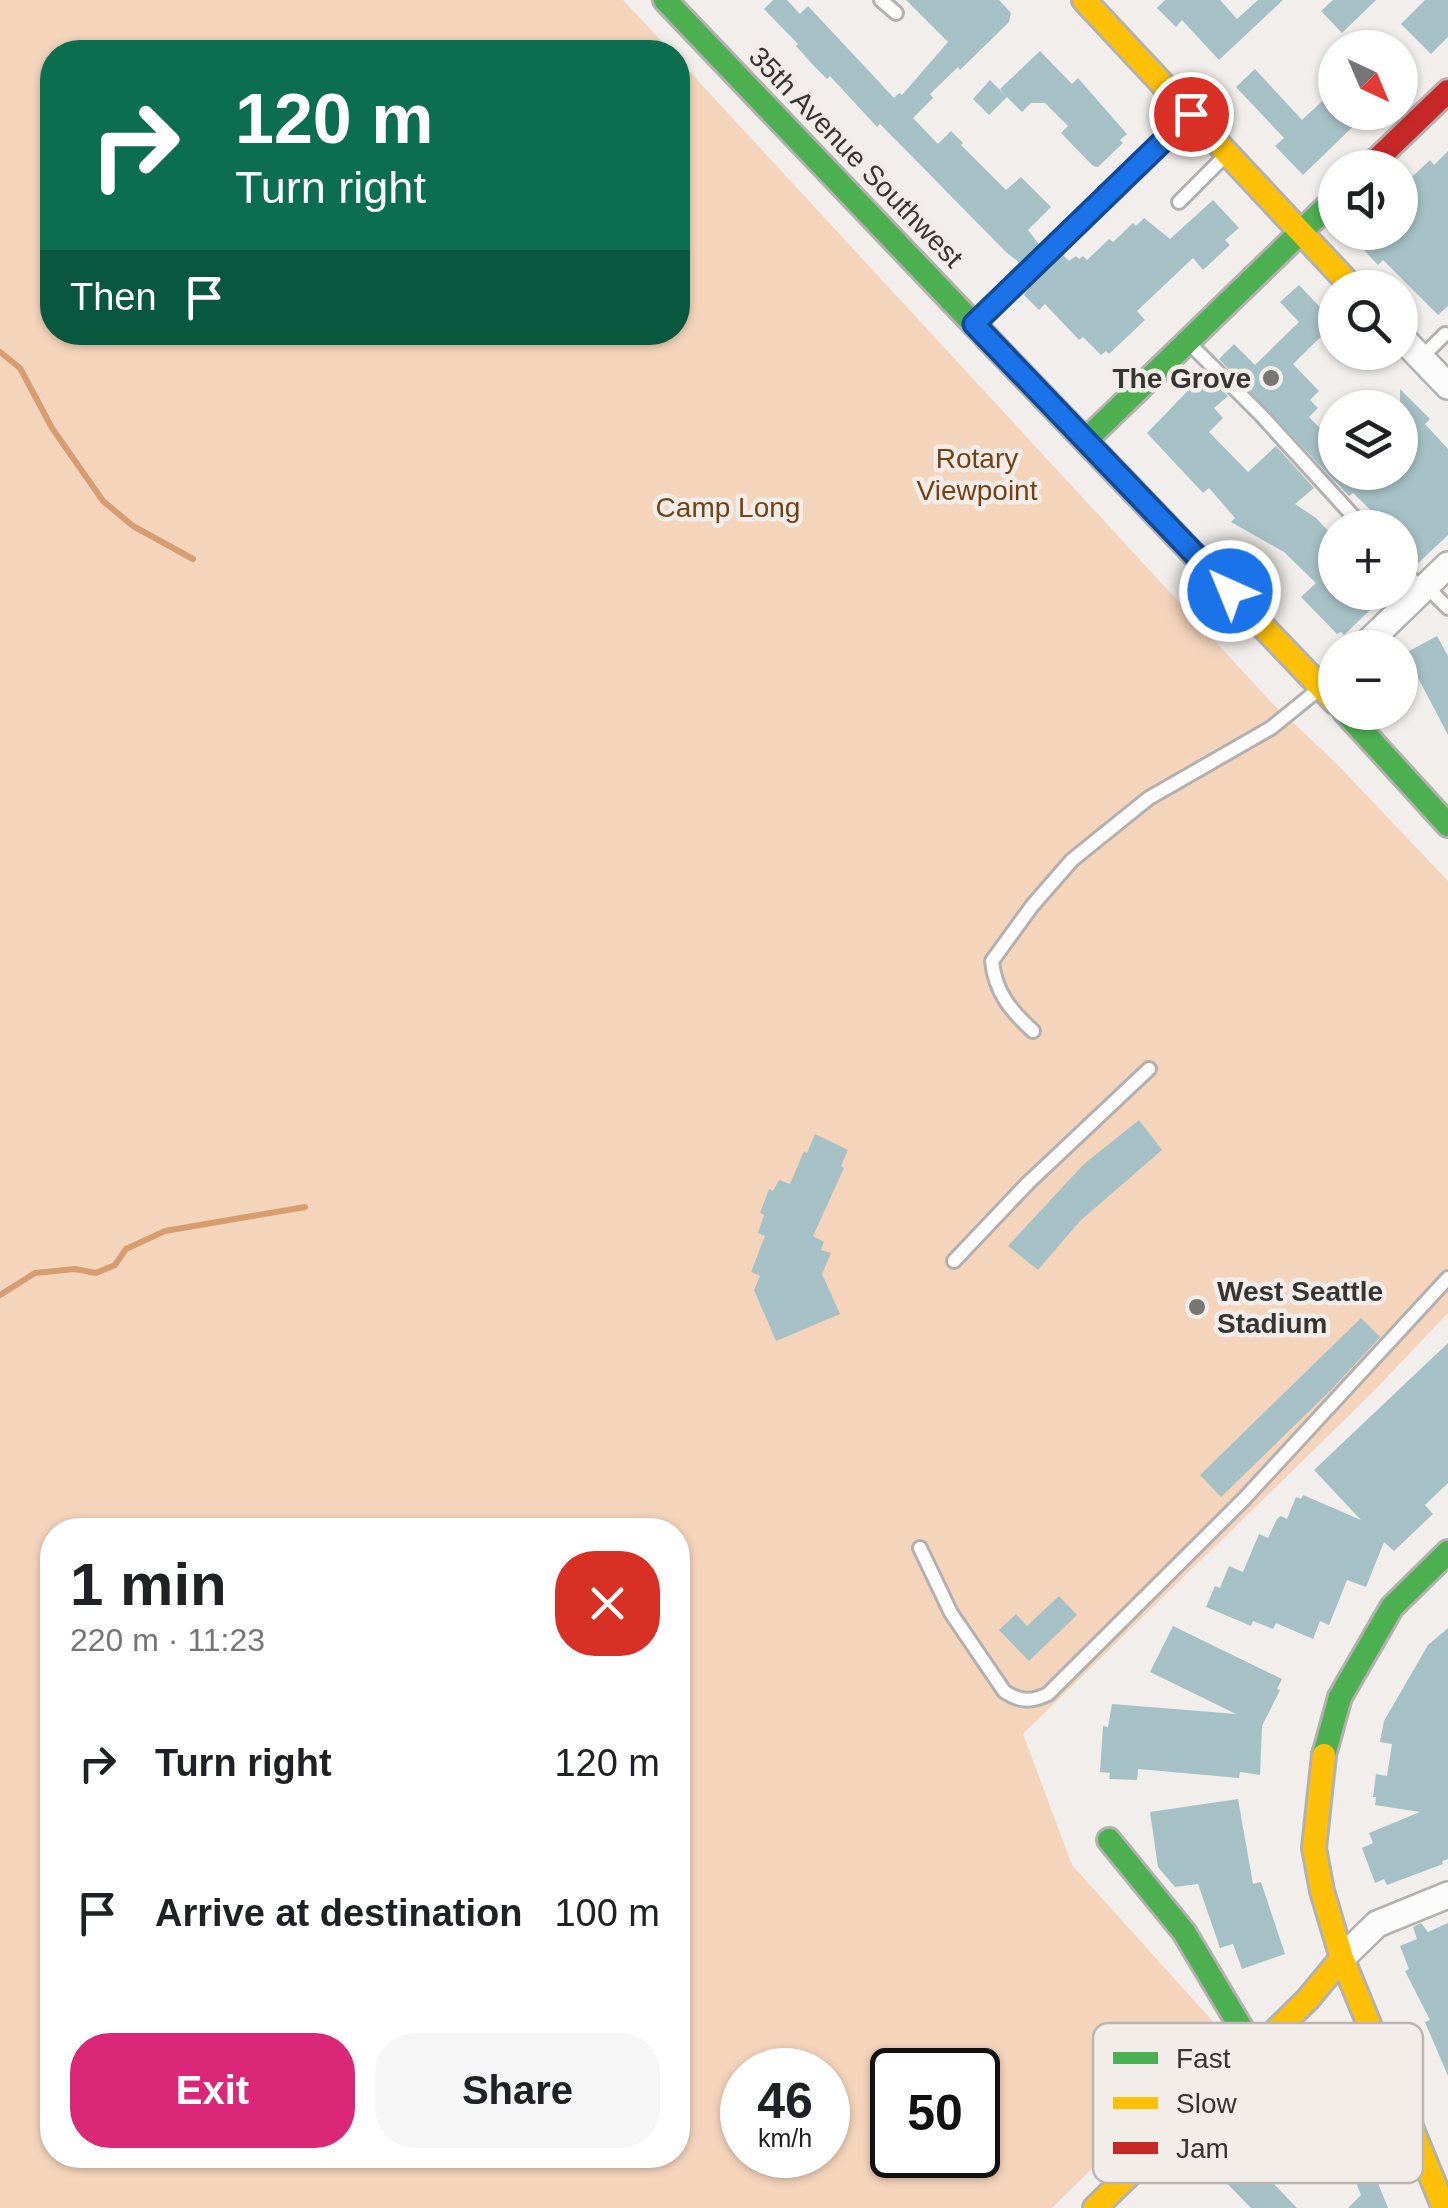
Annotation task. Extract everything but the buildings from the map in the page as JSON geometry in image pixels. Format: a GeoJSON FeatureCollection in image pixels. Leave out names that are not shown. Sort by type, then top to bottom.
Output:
{"type":"FeatureCollection","features":[{"type":"Feature","properties":{"kind":"main road","name":"35th Avenue Southwest"},"geometry":{"type":"LineString","coordinates":[[665,0],[1318,676]]}},
{"type":"Feature","properties":{"kind":"main road"},"geometry":{"type":"LineString","coordinates":[[1084,0],[1336,270]]}},
{"type":"Feature","properties":{"kind":"main road"},"geometry":{"type":"LineString","coordinates":[[1386,150],[1448,90]]}},
{"type":"Feature","properties":{"kind":"main road"},"geometry":{"type":"LineString","coordinates":[[1086,440],[1188,342],[1240,304],[1318,216]]}},
{"type":"Feature","properties":{"kind":"main road"},"geometry":{"type":"LineString","coordinates":[[1361,730],[1448,825]]}},
{"type":"Feature","properties":{"kind":"main road"},"geometry":{"type":"LineString","coordinates":[[1369,2023],[1342,1958],[1314,1848],[1326,1738],[1342,1692],[1392,1608],[1448,1552]]}},
{"type":"Feature","properties":{"kind":"main road"},"geometry":{"type":"LineString","coordinates":[[1108,1840],[1184,1932],[1238,2023]]}},
{"type":"Feature","properties":{"kind":"main road"},"geometry":{"type":"LineString","coordinates":[[1283,2023],[1342,1958]]}},
{"type":"Feature","properties":{"kind":"main road"},"geometry":{"type":"LineString","coordinates":[[1423,2157],[1444,2208]]}},
{"type":"Feature","properties":{"kind":"main road"},"geometry":{"type":"LineString","coordinates":[[1095,2208],[1120,2183]]}},
{"type":"Feature","properties":{"kind":"street"},"geometry":{"type":"LineString","coordinates":[[1418,355],[1448,386]]}},
{"type":"Feature","properties":{"kind":"street"},"geometry":{"type":"LineString","coordinates":[[1381,630],[1448,565]]}},
{"type":"Feature","properties":{"kind":"street"},"geometry":{"type":"LineString","coordinates":[[1342,1958],[1377,1924],[1448,1895]]}},
{"type":"Feature","properties":{"kind":"lane"},"geometry":{"type":"LineString","coordinates":[[881,0],[896,13]]}},
{"type":"Feature","properties":{"kind":"lane"},"geometry":{"type":"LineString","coordinates":[[974,324],[1191,114]]}},
{"type":"Feature","properties":{"kind":"lane"},"geometry":{"type":"LineString","coordinates":[[1179,202],[1228,154]]}},
{"type":"Feature","properties":{"kind":"lane"},"geometry":{"type":"LineString","coordinates":[[1421,358],[1445,334]]}},
{"type":"Feature","properties":{"kind":"lane"},"geometry":{"type":"LineString","coordinates":[[1188,342],[1348,510]]}},
{"type":"Feature","properties":{"kind":"lane"},"geometry":{"type":"LineString","coordinates":[[1418,583],[1448,608]]}},
{"type":"Feature","properties":{"kind":"lane"},"geometry":{"type":"LineString","coordinates":[[1033,1032],[1004,1000],[992,960],[1032,906],[1072,860],[1148,798],[1271,728],[1318,696]]}},
{"type":"Feature","properties":{"kind":"lane"},"geometry":{"type":"LineString","coordinates":[[954,1261],[1028,1183],[1149,1069]]}},
{"type":"Feature","properties":{"kind":"lane"},"geometry":{"type":"LineString","coordinates":[[920,1548],[951,1613],[1004,1691],[1021,1700],[1048,1694],[1244,1499],[1448,1278]]}},
{"type":"Feature","properties":{"kind":"green space"},"geometry":{"type":"Polygon","coordinates":[[[0,0],[623,0],[661,40],[40,40],[40,345],[690,345],[690,72],[1273,704],[1334,761],[1448,881],[1448,1313],[1371,1394],[1023,1734],[1072,1865],[1214,2023],[1093,2023],[1093,2167],[1052,2208],[0,2208],[0,0]]]}},
{"type":"Feature","properties":{"kind":"waterway"},"geometry":{"type":"LineString","coordinates":[[0,352],[20,368],[52,428],[103,501],[133,526],[193,559]]}},
{"type":"Feature","properties":{"kind":"waterway"},"geometry":{"type":"LineString","coordinates":[[0,1295],[35,1273],[75,1269],[96,1273],[115,1265],[126,1249],[165,1231],[305,1207]]}},
{"type":"Feature","properties":{"kind":"traffic: fast"},"geometry":{"type":"LineString","coordinates":[[665,0],[987,338]]}},
{"type":"Feature","properties":{"kind":"traffic: fast"},"geometry":{"type":"LineString","coordinates":[[1086,440],[1318,215]]}},
{"type":"Feature","properties":{"kind":"traffic: fast"},"geometry":{"type":"LineString","coordinates":[[1361,730],[1448,825]]}},
{"type":"Feature","properties":{"kind":"traffic: fast"},"geometry":{"type":"LineString","coordinates":[[1324,1755],[1340,1697],[1392,1607],[1448,1552]]}},
{"type":"Feature","properties":{"kind":"traffic: fast"},"geometry":{"type":"LineString","coordinates":[[1109,1840],[1184,1932],[1238,2023]]}},
{"type":"Feature","properties":{"kind":"traffic: slow"},"geometry":{"type":"LineString","coordinates":[[1084,0],[1336,270]]}},
{"type":"Feature","properties":{"kind":"traffic: slow"},"geometry":{"type":"LineString","coordinates":[[987,338],[1318,684]]}},
{"type":"Feature","properties":{"kind":"traffic: slow"},"geometry":{"type":"LineString","coordinates":[[1324,1755],[1314,1848],[1342,1958],[1369,2023]]}},
{"type":"Feature","properties":{"kind":"traffic: slow"},"geometry":{"type":"LineString","coordinates":[[1284,2023],[1342,1958]]}},
{"type":"Feature","properties":{"kind":"traffic: slow"},"geometry":{"type":"LineString","coordinates":[[1423,2157],[1444,2208]]}},
{"type":"Feature","properties":{"kind":"traffic: slow"},"geometry":{"type":"LineString","coordinates":[[1095,2208],[1120,2183]]}},
{"type":"Feature","properties":{"kind":"traffic: jam"},"geometry":{"type":"LineString","coordinates":[[1387,150],[1448,91]]}},
{"type":"Feature","properties":{"kind":"place","name":"The Grove"},"geometry":{"type":"Point","coordinates":[1271,378]}},
{"type":"Feature","properties":{"kind":"place","name":"West Seattle Stadium"},"geometry":{"type":"Point","coordinates":[1197,1307]}},
{"type":"Feature","properties":{"kind":"route"},"geometry":{"type":"LineString","coordinates":[[1191,114],[974,324],[1230,591]]}},
{"type":"Feature","properties":{"kind":"park label","name":"Rotary Viewpoint"},"geometry":{"type":"Point","coordinates":[977,474]}},
{"type":"Feature","properties":{"kind":"park label","name":"Camp Long"},"geometry":{"type":"Point","coordinates":[728,507]}}]}
